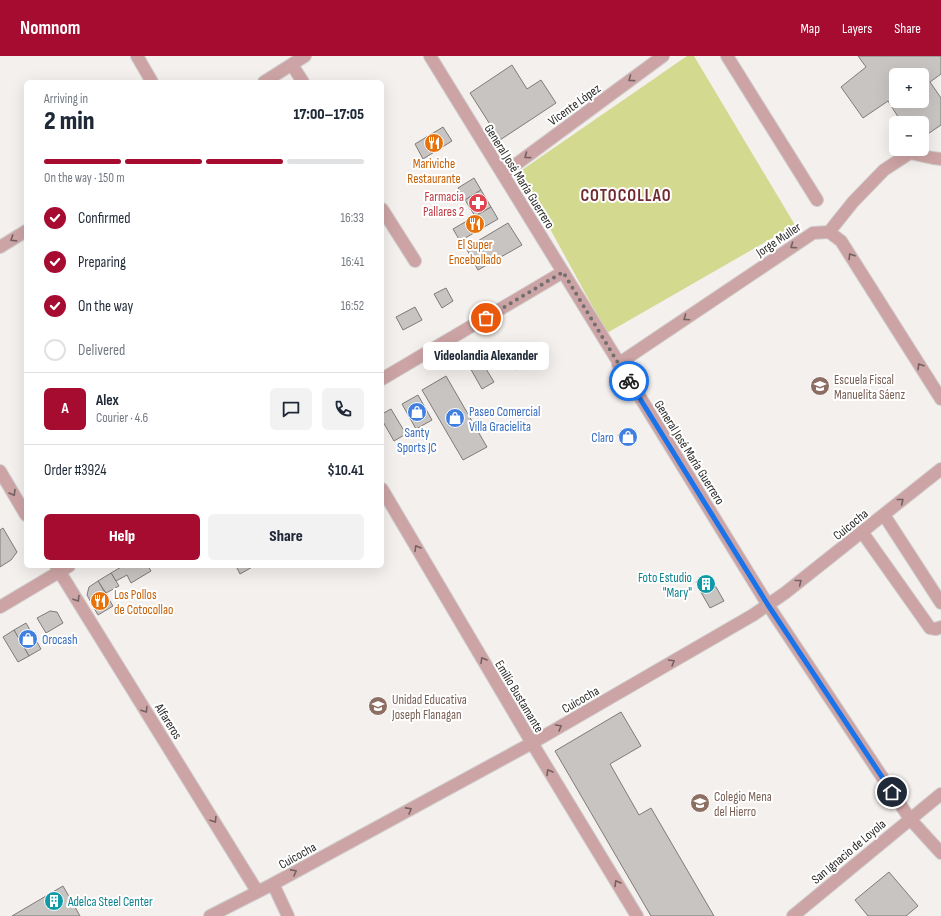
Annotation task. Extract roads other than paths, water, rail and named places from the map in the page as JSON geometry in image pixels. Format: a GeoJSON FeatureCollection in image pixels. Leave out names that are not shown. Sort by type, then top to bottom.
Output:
{"type":"FeatureCollection","features":[{"type":"Feature","properties":{"kind":"street"},"geometry":{"type":"LineString","coordinates":[[137,56],[151,80]]}},
{"type":"Feature","properties":{"kind":"street"},"geometry":{"type":"LineString","coordinates":[[267,80],[305,56]]}},
{"type":"Feature","properties":{"kind":"street","name":"General José María Guerrero"},"geometry":{"type":"LineString","coordinates":[[430,56],[618,364],[768,605],[910,819],[941,853]]}},
{"type":"Feature","properties":{"kind":"street","name":"Vicente López"},"geometry":{"type":"LineString","coordinates":[[503,174],[663,56]]}},
{"type":"Feature","properties":{"kind":"street"},"geometry":{"type":"LineString","coordinates":[[727,56],[817,200]]}},
{"type":"Feature","properties":{"kind":"street"},"geometry":{"type":"LineString","coordinates":[[292,65],[302,80]]}},
{"type":"Feature","properties":{"kind":"street"},"geometry":{"type":"LineString","coordinates":[[941,159],[910,153],[884,170],[852,202],[828,232],[841,241],[941,399]]}},
{"type":"Feature","properties":{"kind":"street"},"geometry":{"type":"LineString","coordinates":[[384,212],[415,261]]}},
{"type":"Feature","properties":{"kind":"street"},"geometry":{"type":"LineString","coordinates":[[0,247],[24,232]]}},
{"type":"Feature","properties":{"kind":"street","name":"Jorge Muller"},"geometry":{"type":"LineString","coordinates":[[618,364],[813,233],[828,232]]}},
{"type":"Feature","properties":{"kind":"street"},"geometry":{"type":"LineString","coordinates":[[384,378],[563,272]]}},
{"type":"Feature","properties":{"kind":"street","name":"Cuicocha"},"geometry":{"type":"LineString","coordinates":[[210,916],[273,884],[532,743],[768,605],[941,469]]}},
{"type":"Feature","properties":{"kind":"street"},"geometry":{"type":"LineString","coordinates":[[0,471],[24,512]]}},
{"type":"Feature","properties":{"kind":"street","name":"Emilio Bustamante"},"geometry":{"type":"LineString","coordinates":[[384,492],[532,743],[637,916]]}},
{"type":"Feature","properties":{"kind":"street"},"geometry":{"type":"LineString","coordinates":[[884,515],[941,603]]}},
{"type":"Feature","properties":{"kind":"street"},"geometry":{"type":"LineString","coordinates":[[862,532],[930,628],[936,629],[941,627]]}},
{"type":"Feature","properties":{"kind":"street"},"geometry":{"type":"LineString","coordinates":[[0,607],[62,568]]}},
{"type":"Feature","properties":{"kind":"street","name":"Alfareros"},"geometry":{"type":"LineString","coordinates":[[62,568],[257,891]]}},
{"type":"Feature","properties":{"kind":"street","name":"San Ignacio de Loyola"},"geometry":{"type":"LineString","coordinates":[[793,916],[941,794]]}},
{"type":"Feature","properties":{"kind":"street"},"geometry":{"type":"LineString","coordinates":[[273,884],[288,916]]}},
{"type":"Feature","properties":{"kind":"place","name":"Mariviche Restaurante"},"geometry":{"type":"Point","coordinates":[434,143]}},
{"type":"Feature","properties":{"kind":"place","name":"Farmacia Pallares 2"},"geometry":{"type":"Point","coordinates":[478,203]}},
{"type":"Feature","properties":{"kind":"place","name":"El Super Encebollado"},"geometry":{"type":"Point","coordinates":[475,224]}},
{"type":"Feature","properties":{"kind":"place","name":"Videolandia Alexander"},"geometry":{"type":"Point","coordinates":[486,318]}},
{"type":"Feature","properties":{"kind":"place","name":"Escuela Fiscal Manuelita Sáenz"},"geometry":{"type":"Point","coordinates":[820,386]}},
{"type":"Feature","properties":{"kind":"place","name":"Santy Sports JC"},"geometry":{"type":"Point","coordinates":[417,412]}},
{"type":"Feature","properties":{"kind":"place","name":"Paseo Comercial Villa Gracielita"},"geometry":{"type":"Point","coordinates":[455,418]}},
{"type":"Feature","properties":{"kind":"place","name":"Claro"},"geometry":{"type":"Point","coordinates":[628,437]}},
{"type":"Feature","properties":{"kind":"place","name":"Foto Estudio \"Mary\""},"geometry":{"type":"Point","coordinates":[706,584]}},
{"type":"Feature","properties":{"kind":"place","name":"Los Pollos de Cotocollao"},"geometry":{"type":"Point","coordinates":[100,601]}},
{"type":"Feature","properties":{"kind":"place","name":"Orocash"},"geometry":{"type":"Point","coordinates":[28,639]}},
{"type":"Feature","properties":{"kind":"place","name":"Unidad Educativa Joseph Flanagan"},"geometry":{"type":"Point","coordinates":[378,706]}},
{"type":"Feature","properties":{"kind":"place","name":"Colegio Mena del Hierro"},"geometry":{"type":"Point","coordinates":[700,803]}},
{"type":"Feature","properties":{"kind":"place","name":"Adelca Steel Center"},"geometry":{"type":"Point","coordinates":[54,901]}},
{"type":"Feature","properties":{"kind":"district","name":"COTOCOLLAO"},"geometry":{"type":"Point","coordinates":[626,195]}}]}
